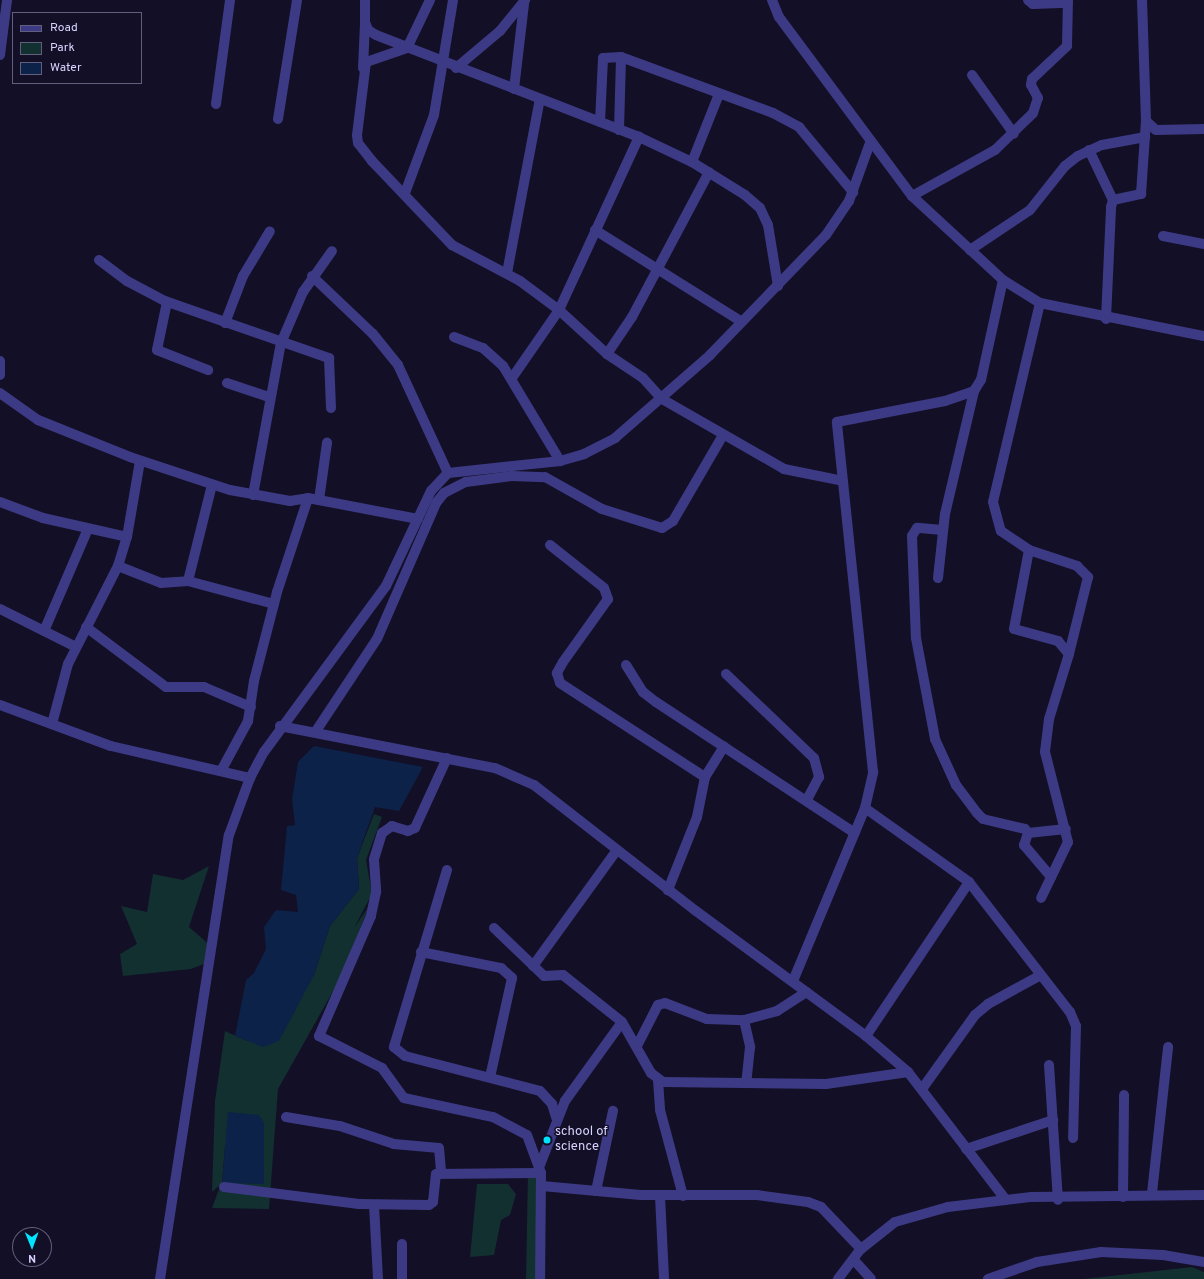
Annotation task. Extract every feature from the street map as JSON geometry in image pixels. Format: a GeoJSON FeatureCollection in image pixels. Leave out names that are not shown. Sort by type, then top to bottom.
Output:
{"type":"FeatureCollection","features":[{"type":"Feature","properties":{"kind":"street"},"geometry":{"type":"LineString","coordinates":[[0,55],[3,14],[7,0]]}},
{"type":"Feature","properties":{"kind":"street"},"geometry":{"type":"LineString","coordinates":[[216,104],[230,0]]}},
{"type":"Feature","properties":{"kind":"street"},"geometry":{"type":"LineString","coordinates":[[278,119],[297,0]]}},
{"type":"Feature","properties":{"kind":"street"},"geometry":{"type":"LineString","coordinates":[[365,0],[363,74],[358,143],[452,245],[508,273],[559,310],[607,354],[644,378],[662,399],[784,469],[801,476],[843,481]]}},
{"type":"Feature","properties":{"kind":"street"},"geometry":{"type":"LineString","coordinates":[[407,48],[430,0]]}},
{"type":"Feature","properties":{"kind":"street"},"geometry":{"type":"LineString","coordinates":[[405,193],[434,115],[441,62],[454,10],[454,0]]}},
{"type":"Feature","properties":{"kind":"street"},"geometry":{"type":"LineString","coordinates":[[772,0],[779,17],[870,142],[912,196],[1004,280],[1040,303],[1106,319],[1204,336]]}},
{"type":"Feature","properties":{"kind":"street"},"geometry":{"type":"LineString","coordinates":[[912,196],[982,158],[1014,134],[1037,105],[1032,79],[1067,46],[1068,2],[1033,4],[1028,0]]}},
{"type":"Feature","properties":{"kind":"street"},"geometry":{"type":"LineString","coordinates":[[1113,200],[1141,194],[1146,121],[1142,0]]}},
{"type":"Feature","properties":{"kind":"street"},"geometry":{"type":"LineString","coordinates":[[456,68],[525,2]]}},
{"type":"Feature","properties":{"kind":"street"},"geometry":{"type":"LineString","coordinates":[[514,89],[525,2]]}},
{"type":"Feature","properties":{"kind":"street"},"geometry":{"type":"LineString","coordinates":[[365,22],[368,30],[407,48],[640,137],[692,162],[709,172],[760,208],[768,225],[778,286]]}},
{"type":"Feature","properties":{"kind":"street"},"geometry":{"type":"LineString","coordinates":[[363,74],[366,62],[374,56],[407,48]]}},
{"type":"Feature","properties":{"kind":"street"},"geometry":{"type":"LineString","coordinates":[[600,122],[603,58],[621,57],[773,113],[799,127],[853,192]]}},
{"type":"Feature","properties":{"kind":"street"},"geometry":{"type":"LineString","coordinates":[[620,130],[621,57]]}},
{"type":"Feature","properties":{"kind":"street"},"geometry":{"type":"LineString","coordinates":[[972,75],[1014,134]]}},
{"type":"Feature","properties":{"kind":"street"},"geometry":{"type":"LineString","coordinates":[[692,162],[719,94]]}},
{"type":"Feature","properties":{"kind":"street"},"geometry":{"type":"LineString","coordinates":[[508,273],[540,99]]}},
{"type":"Feature","properties":{"kind":"street"},"geometry":{"type":"LineString","coordinates":[[1146,121],[1156,130],[1204,129]]}},
{"type":"Feature","properties":{"kind":"street"},"geometry":{"type":"LineString","coordinates":[[512,378],[559,310],[640,137]]}},
{"type":"Feature","properties":{"kind":"street"},"geometry":{"type":"LineString","coordinates":[[970,250],[1030,210],[1065,166],[1089,150],[1145,137]]}},
{"type":"Feature","properties":{"kind":"street"},"geometry":{"type":"LineString","coordinates":[[160,1279],[229,835],[250,778],[280,726],[382,592],[431,491],[448,473],[560,461],[584,454],[614,438],[662,399],[742,322],[778,286],[840,218],[853,192],[870,142]]}},
{"type":"Feature","properties":{"kind":"street"},"geometry":{"type":"LineString","coordinates":[[1089,150],[1113,200],[1106,319]]}},
{"type":"Feature","properties":{"kind":"street"},"geometry":{"type":"LineString","coordinates":[[607,354],[632,317],[656,266],[709,172]]}},
{"type":"Feature","properties":{"kind":"street"},"geometry":{"type":"LineString","coordinates":[[596,230],[656,266],[742,322]]}},
{"type":"Feature","properties":{"kind":"street"},"geometry":{"type":"LineString","coordinates":[[226,323],[243,276],[270,231]]}},
{"type":"Feature","properties":{"kind":"street"},"geometry":{"type":"LineString","coordinates":[[1163,236],[1204,244]]}},
{"type":"Feature","properties":{"kind":"street"},"geometry":{"type":"LineString","coordinates":[[254,495],[269,397],[281,343],[312,276],[332,251]]}},
{"type":"Feature","properties":{"kind":"street"},"geometry":{"type":"LineString","coordinates":[[99,260],[127,281],[168,302],[281,343],[329,358],[331,408]]}},
{"type":"Feature","properties":{"kind":"street"},"geometry":{"type":"LineString","coordinates":[[312,276],[373,334],[398,365],[448,473]]}},
{"type":"Feature","properties":{"kind":"street"},"geometry":{"type":"LineString","coordinates":[[938,578],[942,530],[974,390],[981,380],[1004,280]]}},
{"type":"Feature","properties":{"kind":"street"},"geometry":{"type":"LineString","coordinates":[[168,302],[157,350],[208,370]]}},
{"type":"Feature","properties":{"kind":"street"},"geometry":{"type":"LineString","coordinates":[[1040,303],[992,502],[1001,531],[1029,550],[1077,566],[1088,577],[1069,654],[1049,719],[1045,752],[1047,772],[1066,829],[1066,847],[1041,898]]}},
{"type":"Feature","properties":{"kind":"street"},"geometry":{"type":"LineString","coordinates":[[454,337],[483,348],[512,378],[560,461]]}},
{"type":"Feature","properties":{"kind":"street"},"geometry":{"type":"LineString","coordinates":[[0,361],[0,375]]}},
{"type":"Feature","properties":{"kind":"street"},"geometry":{"type":"LineString","coordinates":[[227,383],[269,397]]}},
{"type":"Feature","properties":{"kind":"street"},"geometry":{"type":"LineString","coordinates":[[793,981],[865,808],[873,772],[872,739],[837,422],[945,401],[974,390]]}},
{"type":"Feature","properties":{"kind":"street"},"geometry":{"type":"LineString","coordinates":[[0,393],[38,420],[140,461],[212,485],[254,495],[290,501],[308,498],[418,519]]}},
{"type":"Feature","properties":{"kind":"street"},"geometry":{"type":"LineString","coordinates":[[316,731],[377,639],[436,503],[444,493],[466,482],[512,476],[545,477],[602,509],[662,528],[673,521],[723,435]]}},
{"type":"Feature","properties":{"kind":"street"},"geometry":{"type":"LineString","coordinates":[[319,500],[327,443]]}},
{"type":"Feature","properties":{"kind":"street"},"geometry":{"type":"LineString","coordinates":[[52,724],[76,647],[118,566],[127,537],[140,461]]}},
{"type":"Feature","properties":{"kind":"street"},"geometry":{"type":"LineString","coordinates":[[188,581],[212,485]]}},
{"type":"Feature","properties":{"kind":"street"},"geometry":{"type":"LineString","coordinates":[[221,771],[242,738],[251,707],[254,681],[274,604],[308,498]]}},
{"type":"Feature","properties":{"kind":"street"},"geometry":{"type":"LineString","coordinates":[[0,502],[88,529],[127,537]]}},
{"type":"Feature","properties":{"kind":"street"},"geometry":{"type":"LineString","coordinates":[[942,530],[917,528],[912,536],[916,638],[935,739],[954,780],[977,813],[983,819],[1008,823],[1028,833],[1066,829]]}},
{"type":"Feature","properties":{"kind":"street"},"geometry":{"type":"LineString","coordinates":[[44,631],[88,529]]}},
{"type":"Feature","properties":{"kind":"street"},"geometry":{"type":"LineString","coordinates":[[550,546],[604,588],[608,598],[563,662],[557,673],[560,683],[705,777]]}},
{"type":"Feature","properties":{"kind":"street"},"geometry":{"type":"LineString","coordinates":[[1029,550],[1014,629],[1058,641],[1069,654]]}},
{"type":"Feature","properties":{"kind":"street"},"geometry":{"type":"LineString","coordinates":[[118,566],[161,583],[188,581],[274,604]]}},
{"type":"Feature","properties":{"kind":"street"},"geometry":{"type":"LineString","coordinates":[[0,609],[76,647]]}},
{"type":"Feature","properties":{"kind":"street"},"geometry":{"type":"LineString","coordinates":[[86,627],[166,687],[204,687],[251,707]]}},
{"type":"Feature","properties":{"kind":"street"},"geometry":{"type":"LineString","coordinates":[[626,665],[643,692],[855,833]]}},
{"type":"Feature","properties":{"kind":"street"},"geometry":{"type":"LineString","coordinates":[[726,674],[814,758],[819,777],[806,801]]}},
{"type":"Feature","properties":{"kind":"street"},"geometry":{"type":"LineString","coordinates":[[0,705],[111,746],[250,778]]}},
{"type":"Feature","properties":{"kind":"street"},"geometry":{"type":"LineString","coordinates":[[280,726],[316,731],[447,758],[517,775],[668,890],[866,1036],[908,1072],[1006,1200]]}},
{"type":"Feature","properties":{"kind":"street"},"geometry":{"type":"LineString","coordinates":[[668,890],[697,817],[705,777],[724,746]]}},
{"type":"Feature","properties":{"kind":"street"},"geometry":{"type":"LineString","coordinates":[[447,758],[415,828],[408,831],[392,826],[382,833],[374,860],[376,892],[371,916],[319,1036],[382,1068],[404,1098],[493,1117],[517,1127],[527,1135],[541,1169],[540,1279]]}},
{"type":"Feature","properties":{"kind":"street"},"geometry":{"type":"LineString","coordinates":[[865,808],[969,882],[1039,976],[1070,1012],[1076,1026],[1073,1138]]}},
{"type":"Feature","properties":{"kind":"street"},"geometry":{"type":"LineString","coordinates":[[1028,833],[1024,845],[1051,877]]}},
{"type":"Feature","properties":{"kind":"street"},"geometry":{"type":"LineString","coordinates":[[533,966],[617,850]]}},
{"type":"Feature","properties":{"kind":"street"},"geometry":{"type":"LineString","coordinates":[[447,870],[421,952],[394,1047],[405,1056],[540,1091],[552,1104],[556,1117]]}},
{"type":"Feature","properties":{"kind":"street"},"geometry":{"type":"LineString","coordinates":[[866,1036],[969,882]]}},
{"type":"Feature","properties":{"kind":"street"},"geometry":{"type":"LineString","coordinates":[[494,928],[544,976],[564,975],[622,1022],[638,1044],[658,1080],[660,1110],[683,1196]]}},
{"type":"Feature","properties":{"kind":"street"},"geometry":{"type":"LineString","coordinates":[[421,952],[501,968],[512,978],[490,1077]]}},
{"type":"Feature","properties":{"kind":"street"},"geometry":{"type":"LineString","coordinates":[[922,1089],[975,1015],[988,1004],[1039,976]]}},
{"type":"Feature","properties":{"kind":"street"},"geometry":{"type":"LineString","coordinates":[[638,1044],[658,1005],[665,1003],[707,1019],[744,1020],[777,1011],[806,992]]}},
{"type":"Feature","properties":{"kind":"street"},"geometry":{"type":"LineString","coordinates":[[744,1020],[750,1047],[746,1083]]}},
{"type":"Feature","properties":{"kind":"street"},"geometry":{"type":"LineString","coordinates":[[541,1169],[556,1117],[622,1022]]}},
{"type":"Feature","properties":{"kind":"street"},"geometry":{"type":"LineString","coordinates":[[1152,1193],[1168,1047]]}},
{"type":"Feature","properties":{"kind":"street"},"geometry":{"type":"LineString","coordinates":[[1049,1066],[1058,1200]]}},
{"type":"Feature","properties":{"kind":"street"},"geometry":{"type":"LineString","coordinates":[[658,1080],[746,1083],[845,1082],[908,1072]]}},
{"type":"Feature","properties":{"kind":"street"},"geometry":{"type":"LineString","coordinates":[[1122,1198],[1124,1095]]}},
{"type":"Feature","properties":{"kind":"street"},"geometry":{"type":"LineString","coordinates":[[596,1191],[613,1111]]}},
{"type":"Feature","properties":{"kind":"street"},"geometry":{"type":"LineString","coordinates":[[286,1117],[340,1126],[394,1144],[434,1146],[441,1153],[441,1173]]}},
{"type":"Feature","properties":{"kind":"street"},"geometry":{"type":"LineString","coordinates":[[966,1149],[1053,1120]]}},
{"type":"Feature","properties":{"kind":"street"},"geometry":{"type":"LineString","coordinates":[[224,1187],[374,1205],[429,1205],[433,1202],[433,1178],[441,1173],[541,1169]]}},
{"type":"Feature","properties":{"kind":"street"},"geometry":{"type":"LineString","coordinates":[[542,1186],[660,1196],[757,1195],[808,1202],[821,1207],[861,1249]]}},
{"type":"Feature","properties":{"kind":"street"},"geometry":{"type":"LineString","coordinates":[[838,1279],[861,1249],[895,1222],[912,1216],[1006,1200],[1122,1198],[1152,1193],[1204,1195]]}},
{"type":"Feature","properties":{"kind":"street"},"geometry":{"type":"LineString","coordinates":[[660,1196],[664,1279]]}},
{"type":"Feature","properties":{"kind":"street"},"geometry":{"type":"LineString","coordinates":[[374,1205],[378,1279]]}},
{"type":"Feature","properties":{"kind":"street"},"geometry":{"type":"LineString","coordinates":[[402,1244],[402,1279]]}},
{"type":"Feature","properties":{"kind":"street"},"geometry":{"type":"LineString","coordinates":[[988,1279],[1037,1262],[1101,1252],[1163,1255],[1204,1262]]}},
{"type":"Feature","properties":{"kind":"street"},"geometry":{"type":"LineString","coordinates":[[854,1260],[871,1279]]}},
{"type":"Feature","properties":{"kind":"green space"},"geometry":{"type":"Polygon","coordinates":[[[374,814],[382,817],[366,860],[372,894],[354,928],[369,906],[341,977],[278,1089],[269,1209],[212,1208],[221,1184],[212,1192],[215,1101],[225,1031],[247,1041],[314,975],[330,926],[359,889],[357,858],[374,814]],[[259,1115],[225,1147],[222,1183],[259,1115]]]}},
{"type":"Feature","properties":{"kind":"green space"},"geometry":{"type":"Polygon","coordinates":[[[209,866],[189,927],[211,946],[204,964],[191,969],[123,976],[120,954],[137,944],[121,906],[147,912],[153,874],[183,880],[209,866]]]}},
{"type":"Feature","properties":{"kind":"green space"},"geometry":{"type":"Polygon","coordinates":[[[528,1171],[536,1172],[537,1279],[526,1279],[528,1171]]]}},
{"type":"Feature","properties":{"kind":"green space"},"geometry":{"type":"Polygon","coordinates":[[[477,1184],[508,1184],[516,1194],[510,1215],[501,1220],[494,1255],[470,1257],[477,1184]]]}},
{"type":"Feature","properties":{"kind":"green space"},"geometry":{"type":"Polygon","coordinates":[[[1192,1267],[1204,1272],[1204,1279],[1084,1279],[1192,1267]]]}},
{"type":"Feature","properties":{"kind":"water"},"geometry":{"type":"Polygon","coordinates":[[[314,746],[423,767],[399,811],[375,807],[357,858],[359,889],[330,926],[314,975],[279,1041],[263,1047],[235,1036],[246,980],[254,973],[266,949],[264,927],[276,910],[298,912],[296,895],[281,890],[287,826],[295,825],[292,799],[298,762],[314,746]]]}},
{"type":"Feature","properties":{"kind":"water"},"geometry":{"type":"Polygon","coordinates":[[[228,1112],[259,1115],[264,1123],[264,1184],[222,1183],[228,1112]]]}},
{"type":"Feature","properties":{"kind":"place","name":"school of science"},"geometry":{"type":"Point","coordinates":[547,1140]}}]}
